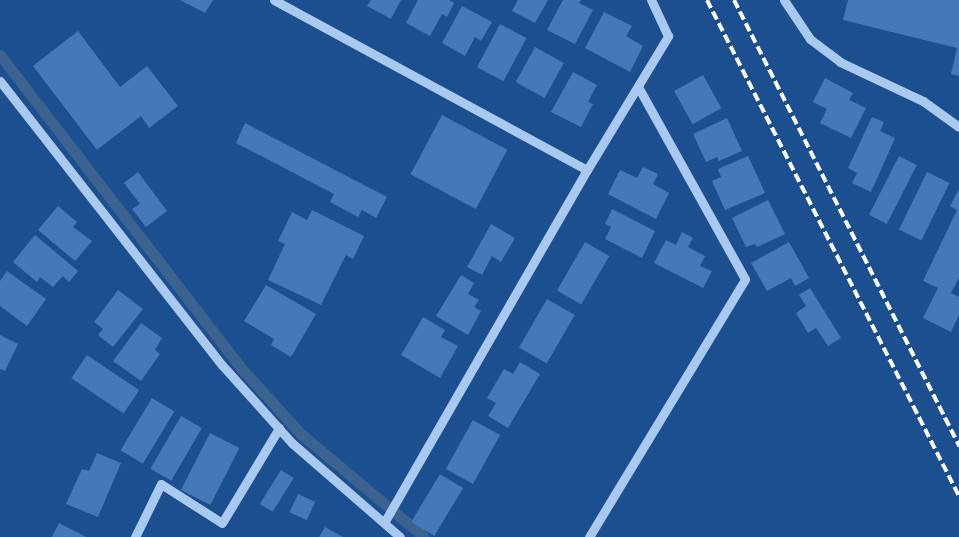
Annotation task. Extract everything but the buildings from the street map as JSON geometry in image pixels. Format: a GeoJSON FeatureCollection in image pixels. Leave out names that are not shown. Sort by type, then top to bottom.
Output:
{"type":"FeatureCollection","features":[{"type":"Feature","properties":{"kind":"street"},"geometry":{"type":"LineString","coordinates":[[274,0],[587,170]]}},
{"type":"Feature","properties":{"kind":"street"},"geometry":{"type":"LineString","coordinates":[[389,514],[587,170],[668,36],[651,0]]}},
{"type":"Feature","properties":{"kind":"street"},"geometry":{"type":"LineString","coordinates":[[784,0],[810,39],[840,62],[922,101],[959,127]]}},
{"type":"Feature","properties":{"kind":"street"},"geometry":{"type":"LineString","coordinates":[[0,81],[222,364],[278,428],[389,514],[400,537]]}},
{"type":"Feature","properties":{"kind":"street"},"geometry":{"type":"LineString","coordinates":[[589,537],[745,279],[638,87]]}},
{"type":"Feature","properties":{"kind":"street"},"geometry":{"type":"LineString","coordinates":[[135,537],[161,484],[222,523],[278,428]]}},
{"type":"Feature","properties":{"kind":"waterway"},"geometry":{"type":"LineString","coordinates":[[0,55],[242,369],[301,434],[424,537]]}},
{"type":"Feature","properties":{"kind":"railway"},"geometry":{"type":"LineString","coordinates":[[707,0],[959,496]]}},
{"type":"Feature","properties":{"kind":"railway"},"geometry":{"type":"LineString","coordinates":[[734,0],[959,446]]}}]}
